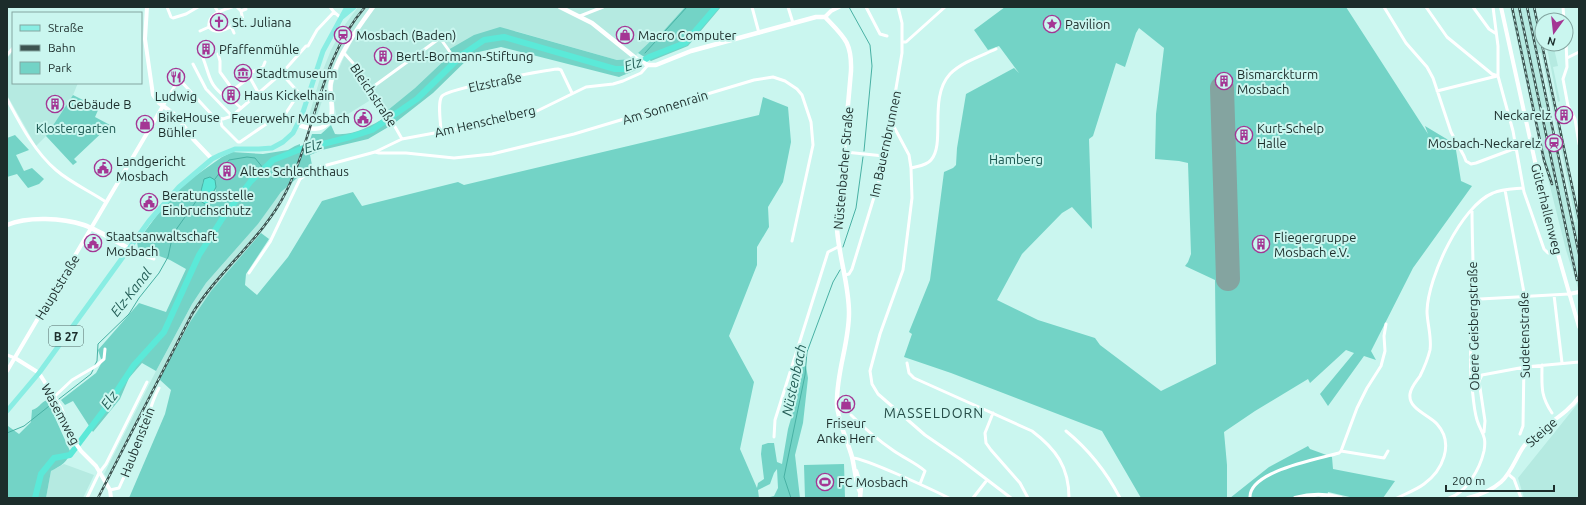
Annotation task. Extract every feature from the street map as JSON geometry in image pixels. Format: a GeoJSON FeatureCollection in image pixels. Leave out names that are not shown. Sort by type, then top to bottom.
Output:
{"type":"FeatureCollection","features":[{"type":"Feature","properties":{"kind":"main road","name":"B 27"},"geometry":{"type":"LineString","coordinates":[[7,411],[39,373],[128,248],[172,194],[212,159],[225,152],[235,149],[266,149],[277,146],[288,139],[299,125],[323,51],[347,7]]}},
{"type":"Feature","properties":{"kind":"main road","name":"B 27"},"geometry":{"type":"LineString","coordinates":[[342,18],[354,7]]}},
{"type":"Feature","properties":{"kind":"main road"},"geometry":{"type":"LineString","coordinates":[[299,125],[316,129],[324,126],[330,121],[332,113],[330,84],[351,38],[373,7]]}},
{"type":"Feature","properties":{"kind":"main road"},"geometry":{"type":"LineString","coordinates":[[560,7],[592,23],[638,60],[646,64]]}},
{"type":"Feature","properties":{"kind":"main road","name":"Am Henschelberg"},"geometry":{"type":"LineString","coordinates":[[646,64],[656,65],[690,51],[809,18],[825,17]]}},
{"type":"Feature","properties":{"kind":"main road","name":"Nüstenbacher Straße"},"geometry":{"type":"LineString","coordinates":[[825,17],[846,41],[851,55],[845,152],[837,229],[838,247],[848,292],[849,315],[838,387],[837,404],[840,422],[852,458],[860,498]]}},
{"type":"Feature","properties":{"kind":"main road"},"geometry":{"type":"LineString","coordinates":[[7,225],[23,220],[43,219],[76,223],[92,228],[128,248]]}},
{"type":"Feature","properties":{"kind":"street"},"geometry":{"type":"LineString","coordinates":[[147,7],[145,39],[153,95],[163,106],[179,119],[193,139],[212,159]]}},
{"type":"Feature","properties":{"kind":"street"},"geometry":{"type":"LineString","coordinates":[[167,7],[173,20],[198,7]]}},
{"type":"Feature","properties":{"kind":"street"},"geometry":{"type":"LineString","coordinates":[[215,7],[218,12]]}},
{"type":"Feature","properties":{"kind":"street"},"geometry":{"type":"LineString","coordinates":[[232,7],[218,12],[209,20],[209,26],[216,32],[239,22]]}},
{"type":"Feature","properties":{"kind":"street"},"geometry":{"type":"LineString","coordinates":[[238,7],[242,11],[244,20]]}},
{"type":"Feature","properties":{"kind":"street"},"geometry":{"type":"LineString","coordinates":[[330,7],[342,18]]}},
{"type":"Feature","properties":{"kind":"street"},"geometry":{"type":"LineString","coordinates":[[580,16],[603,7]]}},
{"type":"Feature","properties":{"kind":"street"},"geometry":{"type":"LineString","coordinates":[[752,7],[759,33]]}},
{"type":"Feature","properties":{"kind":"street"},"geometry":{"type":"LineString","coordinates":[[788,7],[793,23]]}},
{"type":"Feature","properties":{"kind":"street"},"geometry":{"type":"LineString","coordinates":[[825,17],[831,10],[839,7]]}},
{"type":"Feature","properties":{"kind":"street"},"geometry":{"type":"LineString","coordinates":[[866,7],[880,34],[887,36]]}},
{"type":"Feature","properties":{"kind":"street","name":"Im Bauernbrunnen"},"geometry":{"type":"LineString","coordinates":[[845,275],[849,274],[852,269],[877,190],[884,156],[902,53],[902,23],[898,7]]}},
{"type":"Feature","properties":{"kind":"street"},"geometry":{"type":"LineString","coordinates":[[902,42],[906,42],[945,7]]}},
{"type":"Feature","properties":{"kind":"street"},"geometry":{"type":"LineString","coordinates":[[1384,7],[1406,43],[1427,67],[1433,78],[1451,132],[1466,161],[1471,164],[1476,163],[1516,148]]}},
{"type":"Feature","properties":{"kind":"street"},"geometry":{"type":"LineString","coordinates":[[1426,7],[1447,37],[1492,74],[1498,76]]}},
{"type":"Feature","properties":{"kind":"street"},"geometry":{"type":"LineString","coordinates":[[1473,7],[1489,29],[1495,33]]}},
{"type":"Feature","properties":{"kind":"street"},"geometry":{"type":"LineString","coordinates":[[1493,7],[1495,33],[1498,46],[1498,76],[1513,130],[1523,188],[1544,249],[1548,253],[1557,253]]}},
{"type":"Feature","properties":{"kind":"street","name":"Güterhallenweg"},"geometry":{"type":"LineString","coordinates":[[1501,7],[1547,216],[1557,253],[1571,293]]}},
{"type":"Feature","properties":{"kind":"street"},"geometry":{"type":"LineString","coordinates":[[242,11],[246,9]]}},
{"type":"Feature","properties":{"kind":"street"},"geometry":{"type":"LineString","coordinates":[[281,74],[299,93],[282,119],[278,116],[238,142],[222,126],[220,119],[225,119],[232,116],[281,74],[307,46],[317,30],[334,12]]}},
{"type":"Feature","properties":{"kind":"street"},"geometry":{"type":"LineString","coordinates":[[200,31],[209,26]]}},
{"type":"Feature","properties":{"kind":"street"},"geometry":{"type":"LineString","coordinates":[[231,26],[234,33]]}},
{"type":"Feature","properties":{"kind":"street"},"geometry":{"type":"LineString","coordinates":[[370,89],[446,34]]}},
{"type":"Feature","properties":{"kind":"street"},"geometry":{"type":"LineString","coordinates":[[440,38],[450,52]]}},
{"type":"Feature","properties":{"kind":"street"},"geometry":{"type":"LineString","coordinates":[[911,168],[923,166],[928,163],[936,152],[939,100],[942,88],[950,75],[960,66],[996,49]]}},
{"type":"Feature","properties":{"kind":"street"},"geometry":{"type":"LineString","coordinates":[[1567,52],[1567,67],[1563,79],[1568,106],[1574,119],[1579,144]]}},
{"type":"Feature","properties":{"kind":"street"},"geometry":{"type":"LineString","coordinates":[[1567,58],[1579,52]]}},
{"type":"Feature","properties":{"kind":"street","name":"Bleichstraße"},"geometry":{"type":"LineString","coordinates":[[344,53],[348,56],[402,139]]}},
{"type":"Feature","properties":{"kind":"street"},"geometry":{"type":"LineString","coordinates":[[218,54],[222,77],[236,94],[231,99]]}},
{"type":"Feature","properties":{"kind":"street"},"geometry":{"type":"LineString","coordinates":[[203,58],[210,82],[226,98],[231,99],[241,108]]}},
{"type":"Feature","properties":{"kind":"street"},"geometry":{"type":"LineString","coordinates":[[233,90],[249,76],[263,67],[265,62]]}},
{"type":"Feature","properties":{"kind":"street"},"geometry":{"type":"LineString","coordinates":[[193,64],[206,89],[232,116]]}},
{"type":"Feature","properties":{"kind":"street","name":"Am Henschelberg"},"geometry":{"type":"LineString","coordinates":[[249,273],[270,242],[300,180],[316,168],[375,152],[402,139],[528,114],[586,87],[613,84],[623,81],[641,73],[646,64]]}},
{"type":"Feature","properties":{"kind":"street","name":"Elzstraße"},"geometry":{"type":"LineString","coordinates":[[441,132],[439,102],[441,97],[445,94],[471,86],[558,69],[561,70],[572,93]]}},
{"type":"Feature","properties":{"kind":"street"},"geometry":{"type":"LineString","coordinates":[[249,76],[259,94]]}},
{"type":"Feature","properties":{"kind":"street"},"geometry":{"type":"LineString","coordinates":[[1437,90],[1498,76]]}},
{"type":"Feature","properties":{"kind":"street","name":"Am Sonnenrain"},"geometry":{"type":"LineString","coordinates":[[375,152],[379,154],[406,153],[454,158],[492,154],[574,134],[754,80],[773,77],[785,80],[797,89],[804,100],[811,124],[813,144],[792,241]]}},
{"type":"Feature","properties":{"kind":"street","name":"Hauptstraße"},"geometry":{"type":"LineString","coordinates":[[7,371],[179,79],[210,113],[220,119]]}},
{"type":"Feature","properties":{"kind":"street"},"geometry":{"type":"LineString","coordinates":[[7,99],[33,146],[41,155],[57,171],[106,202]]}},
{"type":"Feature","properties":{"kind":"street"},"geometry":{"type":"LineString","coordinates":[[1574,119],[1579,116]]}},
{"type":"Feature","properties":{"kind":"street"},"geometry":{"type":"LineString","coordinates":[[890,125],[892,125],[909,155],[912,198],[903,270],[884,320],[870,371],[872,384],[878,394],[924,435],[960,459],[1011,498]]}},
{"type":"Feature","properties":{"kind":"street"},"geometry":{"type":"LineString","coordinates":[[845,152],[884,156]]}},
{"type":"Feature","properties":{"kind":"street"},"geometry":{"type":"LineString","coordinates":[[1396,498],[1422,485],[1428,480],[1439,468],[1445,454],[1445,441],[1440,428],[1436,423],[1415,407],[1411,401],[1410,395],[1413,385],[1420,375],[1430,349],[1427,311],[1434,275],[1443,254],[1456,232],[1481,200],[1494,192],[1523,188]]}},
{"type":"Feature","properties":{"kind":"street","name":"Sudetenstraße"},"geometry":{"type":"LineString","coordinates":[[1504,190],[1525,298],[1523,426],[1520,434]]}},
{"type":"Feature","properties":{"kind":"street","name":"Obere Geisbergstraße"},"geometry":{"type":"LineString","coordinates":[[1449,498],[1462,491],[1470,481],[1480,462],[1484,444],[1484,433],[1477,420],[1471,377],[1473,300],[1472,211]]}},
{"type":"Feature","properties":{"kind":"street"},"geometry":{"type":"LineString","coordinates":[[774,437],[775,420],[828,252],[838,247]]}},
{"type":"Feature","properties":{"kind":"street"},"geometry":{"type":"LineString","coordinates":[[128,248],[135,253],[154,258]]}},
{"type":"Feature","properties":{"kind":"street"},"geometry":{"type":"LineString","coordinates":[[1480,300],[1525,298],[1579,292]]}},
{"type":"Feature","properties":{"kind":"street"},"geometry":{"type":"LineString","coordinates":[[1571,293],[1579,327]]}},
{"type":"Feature","properties":{"kind":"street"},"geometry":{"type":"LineString","coordinates":[[1554,295],[1562,364]]}},
{"type":"Feature","properties":{"kind":"street"},"geometry":{"type":"LineString","coordinates":[[1341,451],[1357,408],[1367,388],[1381,366],[1385,351],[1384,336],[1386,324]]}},
{"type":"Feature","properties":{"kind":"street"},"geometry":{"type":"LineString","coordinates":[[54,397],[72,380],[94,367],[104,359],[105,349]]}},
{"type":"Feature","properties":{"kind":"street"},"geometry":{"type":"LineString","coordinates":[[7,354],[39,373]]}},
{"type":"Feature","properties":{"kind":"street"},"geometry":{"type":"LineString","coordinates":[[1484,433],[1485,421],[1479,381],[1482,375],[1525,367],[1579,362]]}},
{"type":"Feature","properties":{"kind":"street"},"geometry":{"type":"LineString","coordinates":[[907,363],[909,374],[914,378],[1032,431],[1054,450],[1063,466],[1067,477],[1069,498]]}},
{"type":"Feature","properties":{"kind":"street"},"geometry":{"type":"LineString","coordinates":[[1542,365],[1542,394],[1544,402],[1552,413]]}},
{"type":"Feature","properties":{"kind":"street","name":"Wasemweg"},"geometry":{"type":"LineString","coordinates":[[39,373],[61,408],[72,438],[100,473],[110,490],[112,498]]}},
{"type":"Feature","properties":{"kind":"street"},"geometry":{"type":"LineString","coordinates":[[87,498],[106,464],[147,382]]}},
{"type":"Feature","properties":{"kind":"street","name":"Haubenstein"},"geometry":{"type":"LineString","coordinates":[[110,490],[119,488],[142,433],[153,398],[159,388]]}},
{"type":"Feature","properties":{"kind":"street","name":"Steige"},"geometry":{"type":"LineString","coordinates":[[1468,498],[1490,489],[1502,481],[1531,438],[1574,405],[1579,397]]}},
{"type":"Feature","properties":{"kind":"street"},"geometry":{"type":"LineString","coordinates":[[993,413],[985,433],[986,443],[1020,483],[1028,498]]}},
{"type":"Feature","properties":{"kind":"street"},"geometry":{"type":"LineString","coordinates":[[851,415],[884,444],[919,465],[925,471],[920,484]]}},
{"type":"Feature","properties":{"kind":"street"},"geometry":{"type":"LineString","coordinates":[[1066,430],[1098,463],[1120,498]]}},
{"type":"Feature","properties":{"kind":"street"},"geometry":{"type":"LineString","coordinates":[[1250,498],[1251,489],[1254,485],[1276,471],[1339,453],[1341,451],[1384,458],[1388,451]]}},
{"type":"Feature","properties":{"kind":"street"},"geometry":{"type":"LineString","coordinates":[[852,458],[857,458],[950,498]]}},
{"type":"Feature","properties":{"kind":"street"},"geometry":{"type":"LineString","coordinates":[[1508,474],[1514,479],[1521,498]]}},
{"type":"Feature","properties":{"kind":"street"},"geometry":{"type":"LineString","coordinates":[[973,498],[987,480]]}},
{"type":"Feature","properties":{"kind":"street"},"geometry":{"type":"LineString","coordinates":[[1295,498],[1320,495],[1332,495],[1341,498]]}},
{"type":"Feature","properties":{"kind":"shaded area"},"geometry":{"type":"Polygon","coordinates":[[[358,7],[685,7],[658,37],[656,36],[632,59],[617,60],[515,31],[448,51],[451,54],[415,88],[388,110],[377,96],[340,119],[336,115],[332,89],[343,59],[365,17],[329,80],[315,122],[308,119],[321,75],[331,50],[344,26],[358,7]]]}},
{"type":"Feature","properties":{"kind":"shaded area"},"geometry":{"type":"Polygon","coordinates":[[[1510,7],[1535,7],[1534,52],[1545,52],[1579,213],[1578,288],[1566,250],[1539,143],[1510,7]],[[1538,53],[1573,222],[1576,222],[1541,53],[1538,53]]]}},
{"type":"Feature","properties":{"kind":"shaded area"},"geometry":{"type":"Polygon","coordinates":[[[1548,52],[1555,52],[1558,66],[1553,67],[1560,101],[1558,102],[1548,52]]]}},
{"type":"Feature","properties":{"kind":"shaded area"},"geometry":{"type":"Polygon","coordinates":[[[12,53],[12,84],[78,84],[73,95],[46,136],[36,146],[7,95],[7,58],[12,53]]]}},
{"type":"Feature","properties":{"kind":"shaded area"},"geometry":{"type":"Polygon","coordinates":[[[210,177],[215,180],[216,187],[212,195],[211,203],[208,206],[196,198],[201,191],[204,179],[210,177]]]}},
{"type":"Feature","properties":{"kind":"shaded area"},"geometry":{"type":"Polygon","coordinates":[[[295,178],[277,211],[261,233],[211,291],[190,322],[109,479],[104,474],[192,304],[206,283],[258,224],[276,198],[295,178]]]}},
{"type":"Feature","properties":{"kind":"shaded area"},"geometry":{"type":"Polygon","coordinates":[[[1579,402],[1579,498],[1524,498],[1518,478],[1579,402]]]}},
{"type":"Feature","properties":{"kind":"shaded area"},"geometry":{"type":"Polygon","coordinates":[[[64,464],[94,475],[83,498],[46,498],[51,471],[64,464]]]}},
{"type":"Feature","properties":{"kind":"green space"},"geometry":{"type":"Polygon","coordinates":[[[685,7],[721,7],[688,46],[651,61],[638,53],[656,36],[658,37],[685,7]]]}},
{"type":"Feature","properties":{"kind":"green space","name":"Hamberg"},"geometry":{"type":"Polygon","coordinates":[[[1005,7],[1346,7],[1428,134],[1425,126],[1455,144],[1461,181],[1472,186],[1413,268],[1371,351],[1376,360],[1364,356],[1328,406],[1320,394],[1354,353],[1346,350],[1310,383],[1308,379],[1255,411],[1224,432],[1227,465],[1227,498],[1141,498],[1102,431],[951,373],[904,357],[912,334],[909,332],[930,280],[944,172],[956,165],[957,148],[966,94],[1014,68],[1019,73],[999,46],[988,50],[974,30],[1005,7]],[[1139,28],[1125,67],[1116,63],[1093,136],[1089,139],[1092,229],[1072,207],[1062,213],[1022,254],[997,300],[1038,320],[1095,338],[1100,345],[1161,391],[1216,364],[1215,280],[1185,266],[1191,254],[1188,163],[1155,159],[1156,114],[1164,48],[1139,28]]]}},
{"type":"Feature","properties":{"kind":"green space"},"geometry":{"type":"Polygon","coordinates":[[[500,27],[617,60],[632,59],[636,70],[619,77],[501,47],[474,53],[433,93],[396,122],[388,110],[415,88],[451,54],[448,50],[474,35],[500,27]]]}},
{"type":"Feature","properties":{"kind":"green space","name":"Klostergarten"},"geometry":{"type":"Polygon","coordinates":[[[73,95],[99,108],[95,117],[110,125],[74,159],[77,162],[73,165],[46,136],[73,95]]]}},
{"type":"Feature","properties":{"kind":"green space"},"geometry":{"type":"Polygon","coordinates":[[[763,97],[788,107],[791,142],[783,182],[768,207],[769,227],[757,247],[757,265],[729,336],[754,382],[740,449],[757,488],[758,483],[764,479],[761,454],[762,445],[774,443],[777,462],[782,464],[788,429],[796,401],[796,376],[799,368],[806,366],[808,378],[803,423],[795,455],[800,498],[766,498],[774,496],[778,488],[777,469],[770,484],[758,490],[759,498],[129,498],[165,414],[171,390],[159,379],[190,322],[211,291],[261,233],[269,239],[246,274],[245,285],[257,295],[288,257],[322,201],[353,192],[362,206],[458,182],[464,185],[759,115],[763,97]]]}},
{"type":"Feature","properties":{"kind":"green space"},"geometry":{"type":"Polygon","coordinates":[[[386,117],[390,126],[368,139],[322,150],[310,155],[312,165],[281,192],[258,224],[206,283],[192,304],[156,371],[142,363],[129,378],[120,399],[93,432],[73,401],[65,405],[61,400],[96,373],[102,362],[98,350],[139,303],[166,312],[186,269],[170,260],[138,248],[137,242],[169,199],[188,181],[222,157],[232,152],[263,154],[288,150],[300,144],[300,147],[308,146],[312,134],[321,134],[331,125],[335,134],[342,134],[362,130],[386,117]],[[203,181],[202,188],[199,193],[211,201],[212,195],[216,190],[203,181]]]}},
{"type":"Feature","properties":{"kind":"green space"},"geometry":{"type":"Polygon","coordinates":[[[15,135],[29,150],[16,155],[24,171],[32,168],[44,179],[39,184],[28,188],[17,174],[7,177],[7,138],[15,135]]]}},
{"type":"Feature","properties":{"kind":"green space"},"geometry":{"type":"Polygon","coordinates":[[[47,400],[70,451],[68,458],[64,463],[51,471],[46,498],[7,498],[7,427],[8,426],[19,434],[31,422],[32,410],[47,400]]]}},
{"type":"Feature","properties":{"kind":"green space"},"geometry":{"type":"Polygon","coordinates":[[[1308,446],[1310,449],[1332,457],[1333,469],[1395,481],[1383,498],[1354,498],[1328,492],[1327,498],[1230,498],[1269,467],[1308,446]]]}},
{"type":"Feature","properties":{"kind":"green space","name":"FC Mosbach"},"geometry":{"type":"Polygon","coordinates":[[[844,464],[845,498],[805,498],[804,465],[844,464]]]}},
{"type":"Feature","properties":{"kind":"waterway"},"geometry":{"type":"LineString","coordinates":[[645,53],[687,7]]}},
{"type":"Feature","properties":{"kind":"waterway","name":"Elz"},"geometry":{"type":"LineString","coordinates":[[35,498],[41,474],[54,458],[70,455],[107,406],[134,365],[164,332],[199,255],[224,216],[251,181],[273,160],[306,147],[350,137],[372,130],[417,99],[462,55],[484,40],[504,37],[615,69],[626,69],[635,66],[649,57],[685,43],[716,7]]}},
{"type":"Feature","properties":{"kind":"waterway","name":"Nüstenbach"},"geometry":{"type":"LineString","coordinates":[[849,7],[870,45],[872,66],[864,151]]}},
{"type":"Feature","properties":{"kind":"waterway","name":"Elz"},"geometry":{"type":"LineString","coordinates":[[626,69],[631,63]]}},
{"type":"Feature","properties":{"kind":"waterway","name":"Elz-Kanal"},"geometry":{"type":"LineString","coordinates":[[215,179],[229,160],[247,157],[255,158],[263,168]]}},
{"type":"Feature","properties":{"kind":"waterway","name":"Nüstenbach"},"geometry":{"type":"LineString","coordinates":[[843,247],[856,208],[863,157]]}},
{"type":"Feature","properties":{"kind":"waterway","name":"Elz-Kanal"},"geometry":{"type":"LineString","coordinates":[[95,365],[97,361],[98,344],[129,314],[139,298],[159,273],[168,257],[173,234],[197,200]]}},
{"type":"Feature","properties":{"kind":"waterway","name":"Nüstenbach"},"geometry":{"type":"LineString","coordinates":[[791,498],[784,477],[805,375],[807,352],[833,282],[840,270]]}},
{"type":"Feature","properties":{"kind":"waterway","name":"Elz-Kanal"},"geometry":{"type":"LineString","coordinates":[[59,399],[91,374],[93,370]]}},
{"type":"Feature","properties":{"kind":"waterway","name":"Elz-Kanal"},"geometry":{"type":"LineString","coordinates":[[7,433],[24,426],[53,403]]}},
{"type":"Feature","properties":{"kind":"runway"},"geometry":{"type":"LineString","coordinates":[[1222,88],[1228,279]]}},
{"type":"Feature","properties":{"kind":"railway"},"geometry":{"type":"LineString","coordinates":[[98,498],[192,314],[215,283],[265,224],[286,192],[305,145],[320,96],[337,50],[365,7]]}},
{"type":"Feature","properties":{"kind":"railway"},"geometry":{"type":"LineString","coordinates":[[1512,7],[1544,160],[1552,184]]}},
{"type":"Feature","properties":{"kind":"railway"},"geometry":{"type":"LineString","coordinates":[[1519,7],[1577,280]]}},
{"type":"Feature","properties":{"kind":"railway"},"geometry":{"type":"LineString","coordinates":[[1527,7],[1579,254]]}},
{"type":"Feature","properties":{"kind":"railway"},"geometry":{"type":"LineString","coordinates":[[1534,7],[1579,219]]}},
{"type":"Feature","properties":{"kind":"place","name":"St. Juliana"},"geometry":{"type":"Point","coordinates":[219,22]}},
{"type":"Feature","properties":{"kind":"place","name":"Pavilion"},"geometry":{"type":"Point","coordinates":[1052,24]}},
{"type":"Feature","properties":{"kind":"place","name":"Mosbach (Baden)"},"geometry":{"type":"Point","coordinates":[343,35]}},
{"type":"Feature","properties":{"kind":"place","name":"Macro Computer"},"geometry":{"type":"Point","coordinates":[625,35]}},
{"type":"Feature","properties":{"kind":"place","name":"Pfaffenmühle"},"geometry":{"type":"Point","coordinates":[206,49]}},
{"type":"Feature","properties":{"kind":"place","name":"Bertl-Bormann-Stiftung"},"geometry":{"type":"Point","coordinates":[383,56]}},
{"type":"Feature","properties":{"kind":"place","name":"Stadtmuseum"},"geometry":{"type":"Point","coordinates":[243,73]}},
{"type":"Feature","properties":{"kind":"place","name":"Ludwig"},"geometry":{"type":"Point","coordinates":[176,77]}},
{"type":"Feature","properties":{"kind":"place","name":"Bismarckturm Mosbach"},"geometry":{"type":"Point","coordinates":[1224,81]}},
{"type":"Feature","properties":{"kind":"place","name":"Haus Kickelhain"},"geometry":{"type":"Point","coordinates":[231,95]}},
{"type":"Feature","properties":{"kind":"place","name":"Gebäude B"},"geometry":{"type":"Point","coordinates":[55,104]}},
{"type":"Feature","properties":{"kind":"place","name":"Neckarelz"},"geometry":{"type":"Point","coordinates":[1564,115]}},
{"type":"Feature","properties":{"kind":"place","name":"Feuerwehr Mosbach"},"geometry":{"type":"Point","coordinates":[363,118]}},
{"type":"Feature","properties":{"kind":"place","name":"BikeHouse Bühler"},"geometry":{"type":"Point","coordinates":[145,124]}},
{"type":"Feature","properties":{"kind":"place","name":"Kurt-Schelp Halle"},"geometry":{"type":"Point","coordinates":[1244,135]}},
{"type":"Feature","properties":{"kind":"place","name":"Mosbach-Neckarelz"},"geometry":{"type":"Point","coordinates":[1554,143]}},
{"type":"Feature","properties":{"kind":"place","name":"Landgericht Mosbach"},"geometry":{"type":"Point","coordinates":[103,168]}},
{"type":"Feature","properties":{"kind":"place","name":"Altes Schlachthaus"},"geometry":{"type":"Point","coordinates":[227,171]}},
{"type":"Feature","properties":{"kind":"place","name":"Beratungsstelle Einbruchschutz"},"geometry":{"type":"Point","coordinates":[149,202]}},
{"type":"Feature","properties":{"kind":"place","name":"Staatsanwaltschaft Mosbach"},"geometry":{"type":"Point","coordinates":[93,243]}},
{"type":"Feature","properties":{"kind":"place","name":"Fliegergruppe Mosbach e.V."},"geometry":{"type":"Point","coordinates":[1261,244]}},
{"type":"Feature","properties":{"kind":"place","name":"Friseur Anke Herr"},"geometry":{"type":"Point","coordinates":[846,404]}},
{"type":"Feature","properties":{"kind":"place","name":"FC Mosbach"},"geometry":{"type":"Point","coordinates":[825,482]}},
{"type":"Feature","properties":{"kind":"district","name":"MASSELDORN"},"geometry":{"type":"Point","coordinates":[934,413]}}]}
